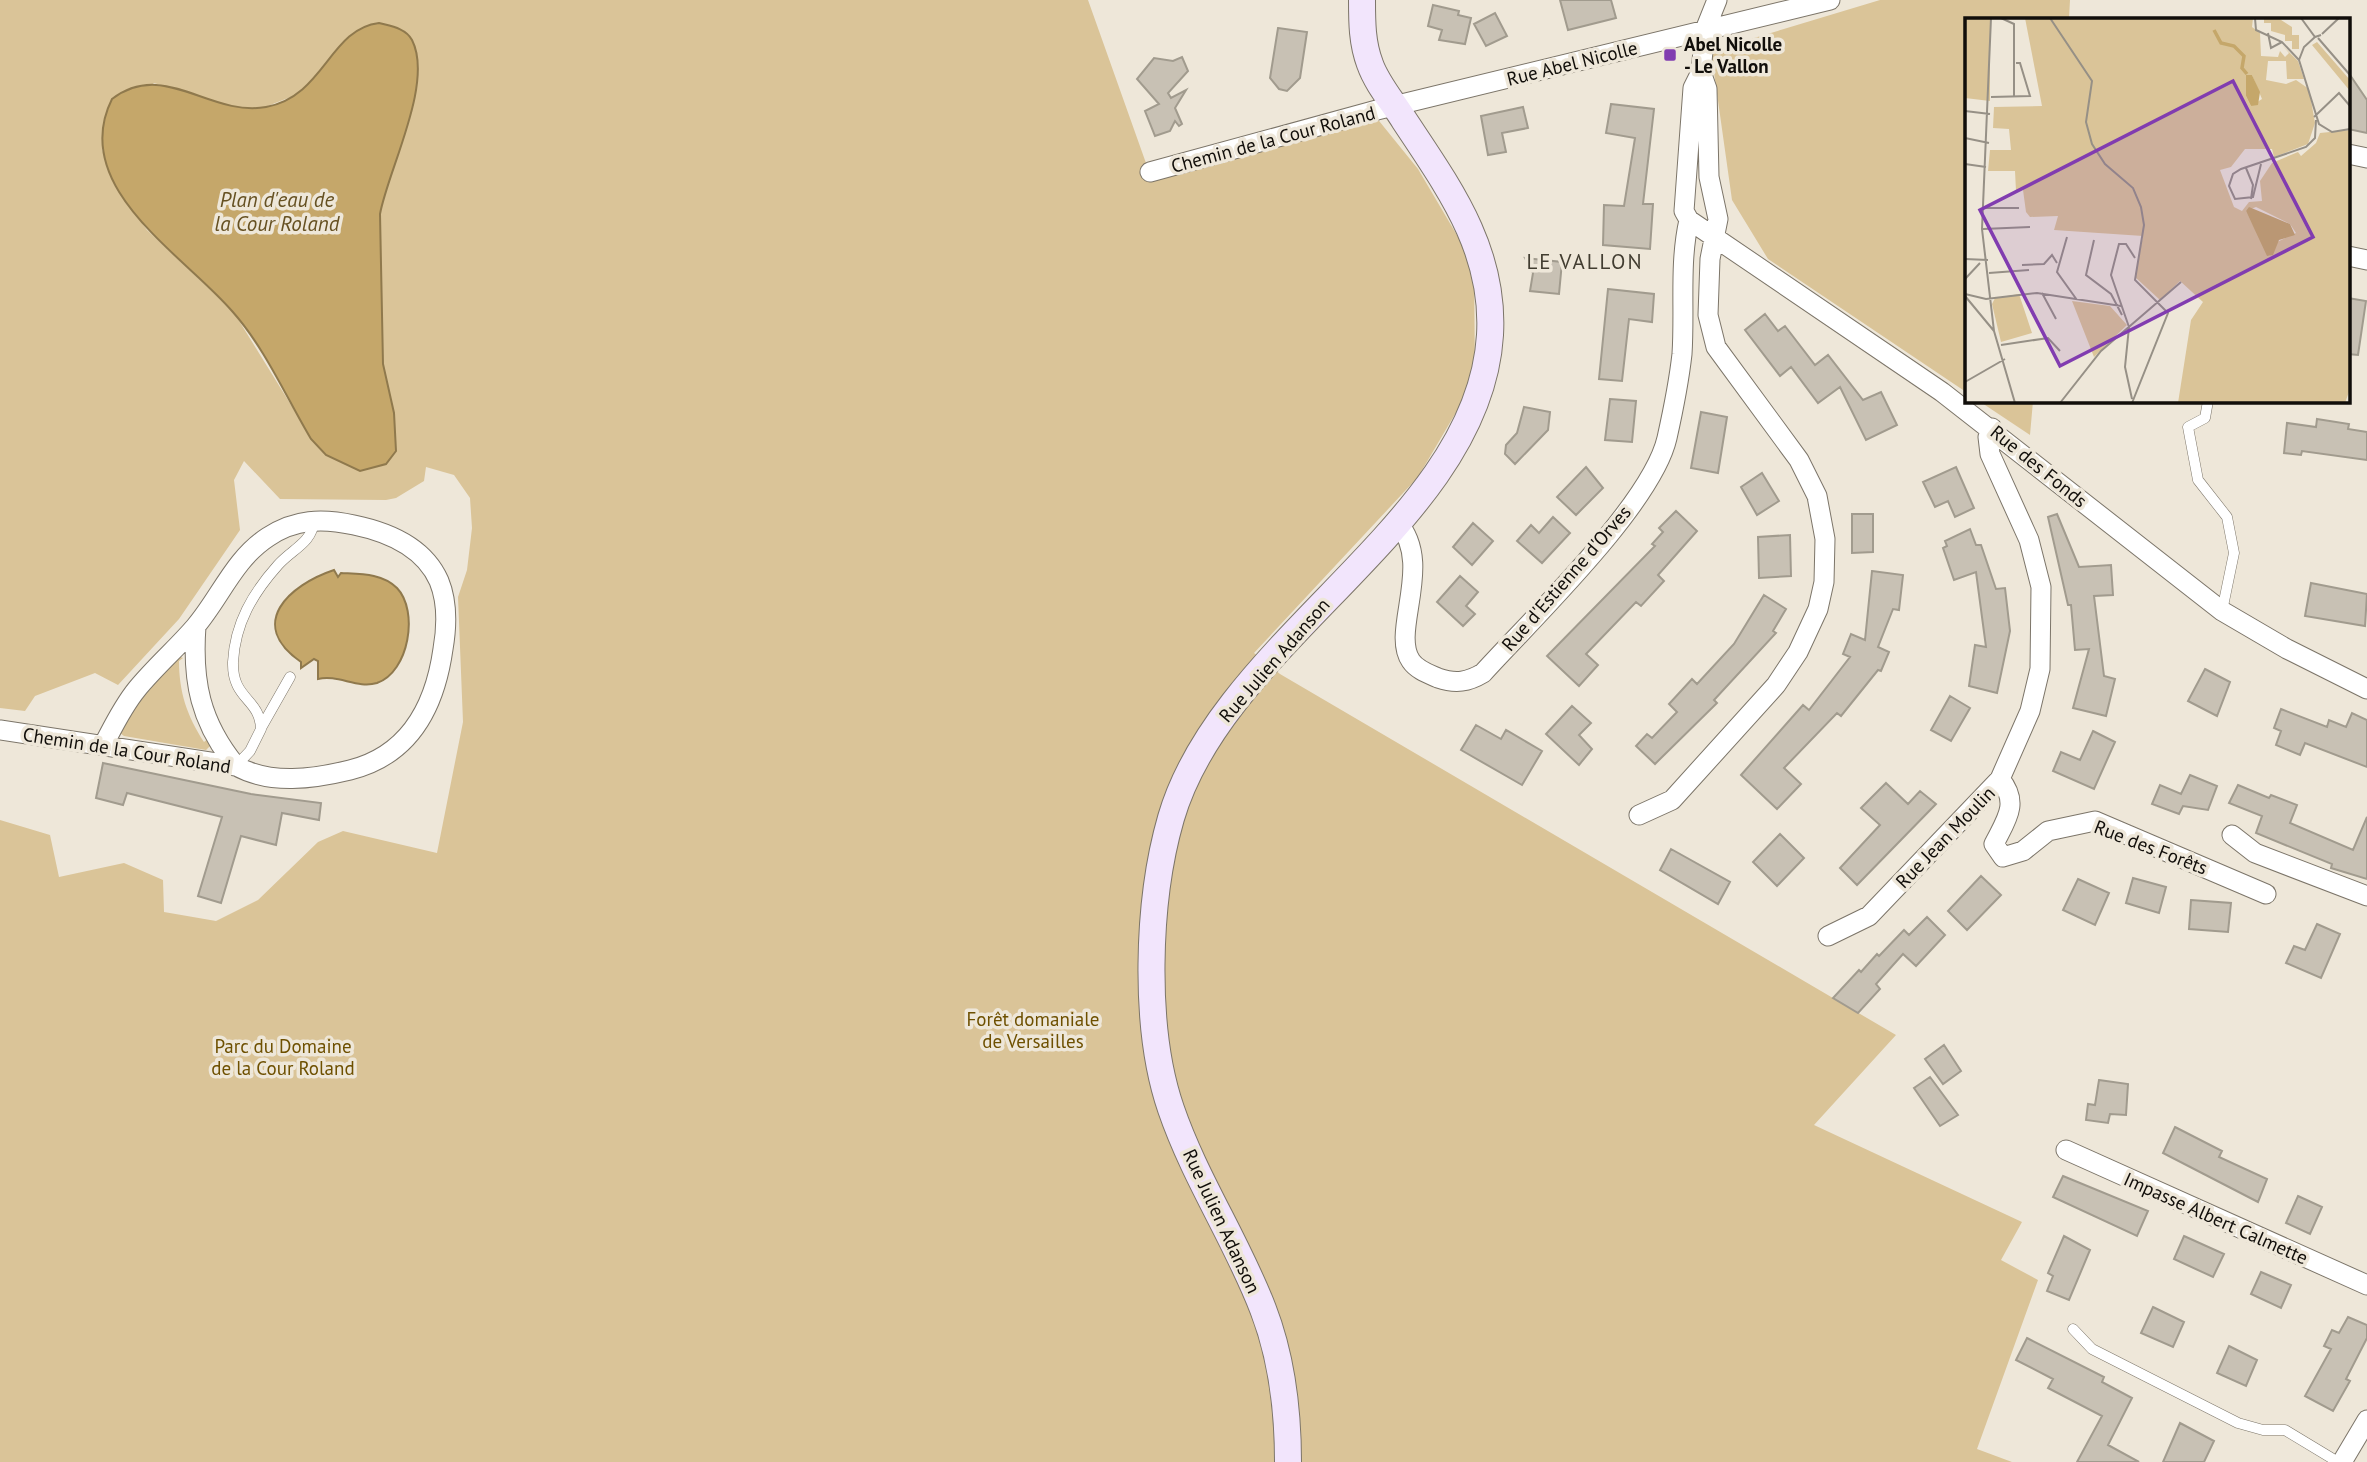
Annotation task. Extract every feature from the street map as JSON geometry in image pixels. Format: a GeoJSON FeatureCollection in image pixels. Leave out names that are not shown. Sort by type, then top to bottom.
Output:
{"type":"FeatureCollection","features":[{"type":"Feature","properties":{"kind":"main road","name":"Rue Julien Adanson"},"geometry":{"type":"LineString","coordinates":[[1288,1462],[1282,1381],[1265,1313],[1185,1143],[1159,1069],[1154,1047],[1153,990],[1159,875],[1178,799],[1212,732],[1252,680],[1397,522],[1448,454],[1475,404],[1488,357],[1491,309],[1486,274],[1471,227],[1370,66],[1361,30],[1362,0]]}},
{"type":"Feature","properties":{"kind":"street"},"geometry":{"type":"LineString","coordinates":[[1689,220],[1684,211],[1693,88],[1701,72],[1705,30],[1717,0]]}},
{"type":"Feature","properties":{"kind":"street","name":"Rue Abel Nicolle"},"geometry":{"type":"LineString","coordinates":[[1395,106],[1830,0]]}},
{"type":"Feature","properties":{"kind":"street"},"geometry":{"type":"LineString","coordinates":[[1639,815],[1672,800],[1776,685],[1798,652],[1818,609],[1824,582],[1825,538],[1816,496],[1799,460],[1716,347],[1709,315],[1713,237],[1718,219],[1709,177],[1707,89],[1701,72]]}},
{"type":"Feature","properties":{"kind":"street","name":"Chemin de la Cour Roland"},"geometry":{"type":"LineString","coordinates":[[1150,172],[1395,106]]}},
{"type":"Feature","properties":{"kind":"street","name":"Rue des Fonds"},"geometry":{"type":"LineString","coordinates":[[1689,220],[1992,428],[2169,572],[2222,611],[2287,649],[2367,689]]}},
{"type":"Feature","properties":{"kind":"street","name":"Rue d'Estienne d'Orves"},"geometry":{"type":"LineString","coordinates":[[1397,522],[1408,535],[1413,558],[1406,646],[1411,661],[1435,676],[1467,682],[1483,673],[1607,536],[1643,488],[1667,441],[1682,354],[1683,244],[1689,220]]}},
{"type":"Feature","properties":{"kind":"street","name":"Rue Jean Moulin"},"geometry":{"type":"LineString","coordinates":[[1828,936],[1869,916],[2000,779],[2030,711],[2040,669],[2041,600],[2029,540],[1990,454],[1988,438],[1992,428]]}},
{"type":"Feature","properties":{"kind":"street"},"geometry":{"type":"LineString","coordinates":[[104,744],[135,691],[196,626],[225,580],[265,539],[292,524],[314,521],[347,524],[393,536],[426,562],[438,579],[446,602],[446,632],[438,678],[432,700],[418,724],[402,743],[383,759],[325,776],[278,778],[244,771],[206,718],[194,674],[196,626]]}},
{"type":"Feature","properties":{"kind":"street","name":"Chemin de la Cour Roland"},"geometry":{"type":"LineString","coordinates":[[0,730],[104,744],[244,771]]}},
{"type":"Feature","properties":{"kind":"street","name":"Rue des Forêts"},"geometry":{"type":"LineString","coordinates":[[2000,779],[2012,797],[2011,810],[1994,844],[2003,857],[2023,851],[2048,831],[2095,821],[2266,894]]}},
{"type":"Feature","properties":{"kind":"street"},"geometry":{"type":"LineString","coordinates":[[2232,835],[2255,853],[2367,896]]}},
{"type":"Feature","properties":{"kind":"street","name":"Impasse Albert Calmette"},"geometry":{"type":"LineString","coordinates":[[2066,1150],[2367,1285]]}},
{"type":"Feature","properties":{"kind":"street"},"geometry":{"type":"LineString","coordinates":[[2340,1462],[2367,1420]]}},
{"type":"Feature","properties":{"kind":"lane"},"geometry":{"type":"LineString","coordinates":[[2208,402],[2205,418],[2188,427],[2198,480],[2227,517],[2232,559],[2222,611]]}},
{"type":"Feature","properties":{"kind":"lane"},"geometry":{"type":"LineString","coordinates":[[261,729],[256,710],[236,688],[233,663],[239,629],[256,593],[289,554],[311,537],[314,521]]}},
{"type":"Feature","properties":{"kind":"lane"},"geometry":{"type":"LineString","coordinates":[[244,771],[250,751],[290,677]]}},
{"type":"Feature","properties":{"kind":"lane"},"geometry":{"type":"LineString","coordinates":[[2073,1329],[2092,1349],[2214,1410],[2263,1430],[2285,1430],[2340,1462]]}},
{"type":"Feature","properties":{"kind":"green space","name":"Forêt domaniale de Versailles"},"geometry":{"type":"Polygon","coordinates":[[[0,0],[1088,0],[1152,180],[1371,111],[1418,169],[1474,264],[1475,380],[1418,477],[1254,653],[1280,674],[1896,1035],[1814,1125],[2022,1222],[2001,1260],[2038,1280],[1977,1449],[2012,1462],[0,1462],[0,820],[50,835],[59,877],[124,863],[163,880],[164,912],[216,921],[258,900],[318,842],[343,831],[437,853],[463,722],[458,597],[467,570],[472,528],[470,498],[454,475],[426,467],[424,481],[396,498],[280,499],[244,461],[234,480],[240,530],[179,619],[118,685],[95,673],[35,696],[25,711],[0,708],[0,0]],[[412,40],[316,77],[301,93],[265,107],[243,109],[154,83],[102,129],[102,150],[115,186],[147,230],[233,311],[296,413],[396,451],[394,413],[383,364],[380,214],[411,109],[415,65],[412,40]]]}},
{"type":"Feature","properties":{"kind":"green space"},"geometry":{"type":"Polygon","coordinates":[[[1880,0],[2070,0],[2069,18],[1965,18],[1965,391],[1768,259],[1732,200],[1711,51],[1880,0]]]}},
{"type":"Feature","properties":{"kind":"green space"},"geometry":{"type":"Polygon","coordinates":[[[1980,402],[2033,402],[2030,435],[1980,402]]]}},
{"type":"Feature","properties":{"kind":"green space"},"geometry":{"type":"Polygon","coordinates":[[[178,656],[183,658],[179,661],[179,672],[185,703],[204,742],[209,738],[211,745],[206,750],[124,736],[120,733],[135,702],[178,656]]]}},
{"type":"Feature","properties":{"kind":"water","name":"Plan d'eau de la Cour Roland"},"geometry":{"type":"Polygon","coordinates":[[[379,23],[397,28],[412,40],[417,58],[417,79],[414,102],[380,214],[383,364],[394,413],[396,451],[386,464],[360,471],[326,455],[311,439],[244,325],[138,217],[118,190],[105,161],[103,131],[112,99],[131,88],[150,85],[169,87],[245,108],[266,107],[286,100],[302,90],[349,37],[362,28],[379,23]]]}},
{"type":"Feature","properties":{"kind":"water"},"geometry":{"type":"Polygon","coordinates":[[[334,570],[338,577],[341,573],[385,579],[397,588],[404,598],[409,625],[403,654],[397,667],[388,677],[377,683],[318,679],[318,661],[314,659],[301,668],[301,662],[285,648],[277,634],[275,620],[280,607],[289,596],[302,585],[334,570]]]}},
{"type":"Feature","properties":{"kind":"building"},"geometry":{"type":"Polygon","coordinates":[[[1560,0],[1611,0],[1616,18],[1568,30],[1560,0]]]}},
{"type":"Feature","properties":{"kind":"building"},"geometry":{"type":"Polygon","coordinates":[[[1433,5],[1459,11],[1458,15],[1471,18],[1465,44],[1439,40],[1442,30],[1428,26],[1433,5]]]}},
{"type":"Feature","properties":{"kind":"building"},"geometry":{"type":"Polygon","coordinates":[[[1495,13],[1507,36],[1486,46],[1474,24],[1495,13]]]}},
{"type":"Feature","properties":{"kind":"building"},"geometry":{"type":"Polygon","coordinates":[[[1278,28],[1307,32],[1300,78],[1287,91],[1279,89],[1270,78],[1278,28]]]}},
{"type":"Feature","properties":{"kind":"building"},"geometry":{"type":"Polygon","coordinates":[[[1182,57],[1188,71],[1168,93],[1171,98],[1186,90],[1175,108],[1182,124],[1179,126],[1175,121],[1170,131],[1155,136],[1145,111],[1159,104],[1137,79],[1154,58],[1173,61],[1182,57]]]}},
{"type":"Feature","properties":{"kind":"building"},"geometry":{"type":"Polygon","coordinates":[[[2350,75],[2367,100],[2367,133],[2350,129],[2350,75]]]}},
{"type":"Feature","properties":{"kind":"building"},"geometry":{"type":"Polygon","coordinates":[[[1611,104],[1654,109],[1643,204],[1653,204],[1650,249],[1603,245],[1604,205],[1624,206],[1635,138],[1606,133],[1611,104]]]}},
{"type":"Feature","properties":{"kind":"building"},"geometry":{"type":"Polygon","coordinates":[[[1523,107],[1528,128],[1502,133],[1506,152],[1488,155],[1481,116],[1523,107]]]}},
{"type":"Feature","properties":{"kind":"building"},"geometry":{"type":"Polygon","coordinates":[[[1525,258],[1562,262],[1559,294],[1530,291],[1533,273],[1525,258]]]}},
{"type":"Feature","properties":{"kind":"building"},"geometry":{"type":"Polygon","coordinates":[[[1608,289],[1654,294],[1652,322],[1629,319],[1622,381],[1599,379],[1608,289]]]}},
{"type":"Feature","properties":{"kind":"building"},"geometry":{"type":"Polygon","coordinates":[[[2350,298],[2366,301],[2358,355],[2350,354],[2350,298]]]}},
{"type":"Feature","properties":{"kind":"building"},"geometry":{"type":"Polygon","coordinates":[[[1765,314],[1778,331],[1785,326],[1815,365],[1828,355],[1863,400],[1881,392],[1897,425],[1866,440],[1840,387],[1818,403],[1791,367],[1780,376],[1745,330],[1765,314]]]}},
{"type":"Feature","properties":{"kind":"building"},"geometry":{"type":"Polygon","coordinates":[[[1610,399],[1636,401],[1632,442],[1605,440],[1610,399]]]}},
{"type":"Feature","properties":{"kind":"building"},"geometry":{"type":"Polygon","coordinates":[[[1524,407],[1550,412],[1548,430],[1515,464],[1505,454],[1506,445],[1517,433],[1524,407]]]}},
{"type":"Feature","properties":{"kind":"building"},"geometry":{"type":"Polygon","coordinates":[[[1701,412],[1727,417],[1718,473],[1691,468],[1701,412]]]}},
{"type":"Feature","properties":{"kind":"building"},"geometry":{"type":"Polygon","coordinates":[[[2317,419],[2349,424],[2348,429],[2367,432],[2367,460],[2302,451],[2301,455],[2284,453],[2287,423],[2316,427],[2317,419]]]}},
{"type":"Feature","properties":{"kind":"building"},"geometry":{"type":"Polygon","coordinates":[[[1586,467],[1603,488],[1576,515],[1557,497],[1586,467]]]}},
{"type":"Feature","properties":{"kind":"building"},"geometry":{"type":"Polygon","coordinates":[[[1956,467],[1974,508],[1955,517],[1948,501],[1935,507],[1923,482],[1956,467]]]}},
{"type":"Feature","properties":{"kind":"building"},"geometry":{"type":"Polygon","coordinates":[[[1762,473],[1779,501],[1757,515],[1741,487],[1762,473]]]}},
{"type":"Feature","properties":{"kind":"building"},"geometry":{"type":"Polygon","coordinates":[[[1676,511],[1697,531],[1658,575],[1664,581],[1641,606],[1636,602],[1586,654],[1598,665],[1579,686],[1547,656],[1655,546],[1652,544],[1663,532],[1659,528],[1676,511]]]}},
{"type":"Feature","properties":{"kind":"building"},"geometry":{"type":"Polygon","coordinates":[[[1852,514],[1873,514],[1873,552],[1852,553],[1852,514]]]}},
{"type":"Feature","properties":{"kind":"building"},"geometry":{"type":"Polygon","coordinates":[[[2057,514],[2079,567],[2111,565],[2113,595],[2094,596],[2104,676],[2115,679],[2106,716],[2073,708],[2089,649],[2075,650],[2071,605],[2068,605],[2048,517],[2057,514]]]}},
{"type":"Feature","properties":{"kind":"building"},"geometry":{"type":"Polygon","coordinates":[[[1553,517],[1570,533],[1542,563],[1517,541],[1531,525],[1539,533],[1553,517]]]}},
{"type":"Feature","properties":{"kind":"building"},"geometry":{"type":"Polygon","coordinates":[[[1473,523],[1493,541],[1472,565],[1453,547],[1473,523]]]}},
{"type":"Feature","properties":{"kind":"building"},"geometry":{"type":"Polygon","coordinates":[[[1970,529],[1976,545],[1981,545],[1996,589],[2005,588],[2010,631],[1997,693],[1969,686],[1975,645],[1986,647],[1976,572],[1954,580],[1943,548],[1947,546],[1945,541],[1970,529]]]}},
{"type":"Feature","properties":{"kind":"building"},"geometry":{"type":"Polygon","coordinates":[[[1790,535],[1791,576],[1759,578],[1758,537],[1790,535]]]}},
{"type":"Feature","properties":{"kind":"building"},"geometry":{"type":"Polygon","coordinates":[[[1872,571],[1903,575],[1899,610],[1893,609],[1878,647],[1889,652],[1881,671],[1878,670],[1841,716],[1837,713],[1784,768],[1801,784],[1777,809],[1741,775],[1803,705],[1809,710],[1850,657],[1843,654],[1851,634],[1865,640],[1872,571]]]}},
{"type":"Feature","properties":{"kind":"building"},"geometry":{"type":"Polygon","coordinates":[[[1460,576],[1478,592],[1466,606],[1475,614],[1463,626],[1437,602],[1460,576]]]}},
{"type":"Feature","properties":{"kind":"building"},"geometry":{"type":"Polygon","coordinates":[[[2311,583],[2367,594],[2365,626],[2305,616],[2311,583]]]}},
{"type":"Feature","properties":{"kind":"building"},"geometry":{"type":"Polygon","coordinates":[[[1764,595],[1786,609],[1773,631],[1776,633],[1714,700],[1717,703],[1655,764],[1636,746],[1647,734],[1652,738],[1677,712],[1669,704],[1692,679],[1697,684],[1734,644],[1764,595]]]}},
{"type":"Feature","properties":{"kind":"building"},"geometry":{"type":"Polygon","coordinates":[[[2205,669],[2230,682],[2217,716],[2188,701],[2205,669]]]}},
{"type":"Feature","properties":{"kind":"building"},"geometry":{"type":"Polygon","coordinates":[[[1950,696],[1970,708],[1951,741],[1931,730],[1950,696]]]}},
{"type":"Feature","properties":{"kind":"building"},"geometry":{"type":"Polygon","coordinates":[[[1572,706],[1591,723],[1579,735],[1592,749],[1579,765],[1546,734],[1572,706]]]}},
{"type":"Feature","properties":{"kind":"building"},"geometry":{"type":"Polygon","coordinates":[[[2281,709],[2327,727],[2329,720],[2346,727],[2352,713],[2367,720],[2367,767],[2305,743],[2300,755],[2276,745],[2281,731],[2274,728],[2281,709]]]}},
{"type":"Feature","properties":{"kind":"building"},"geometry":{"type":"Polygon","coordinates":[[[1476,725],[1501,739],[1506,730],[1542,751],[1522,785],[1461,750],[1476,725]]]}},
{"type":"Feature","properties":{"kind":"building"},"geometry":{"type":"Polygon","coordinates":[[[2093,731],[2115,742],[2094,789],[2053,771],[2061,752],[2080,760],[2093,731]]]}},
{"type":"Feature","properties":{"kind":"building"},"geometry":{"type":"Polygon","coordinates":[[[103,763],[251,794],[321,803],[319,820],[282,813],[276,845],[241,836],[221,903],[198,896],[222,817],[127,793],[123,805],[96,798],[103,763]]]}},
{"type":"Feature","properties":{"kind":"building"},"geometry":{"type":"Polygon","coordinates":[[[2190,775],[2217,786],[2208,810],[2183,806],[2179,814],[2152,804],[2160,785],[2181,794],[2190,775]]]}},
{"type":"Feature","properties":{"kind":"building"},"geometry":{"type":"Polygon","coordinates":[[[1886,783],[1908,804],[1920,791],[1936,804],[1857,885],[1840,868],[1880,825],[1861,808],[1886,783]]]}},
{"type":"Feature","properties":{"kind":"building"},"geometry":{"type":"Polygon","coordinates":[[[2238,785],[2269,798],[2271,795],[2297,805],[2290,823],[2353,850],[2367,817],[2367,879],[2331,868],[2332,864],[2256,833],[2262,816],[2229,803],[2238,785]]]}},
{"type":"Feature","properties":{"kind":"building"},"geometry":{"type":"Polygon","coordinates":[[[1780,834],[1804,858],[1777,886],[1753,862],[1780,834]]]}},
{"type":"Feature","properties":{"kind":"building"},"geometry":{"type":"Polygon","coordinates":[[[1671,849],[1730,882],[1718,904],[1660,870],[1671,849]]]}},
{"type":"Feature","properties":{"kind":"building"},"geometry":{"type":"Polygon","coordinates":[[[1981,876],[2001,895],[1967,930],[1948,911],[1981,876]]]}},
{"type":"Feature","properties":{"kind":"building"},"geometry":{"type":"Polygon","coordinates":[[[2133,878],[2166,887],[2159,913],[2126,903],[2133,878]]]}},
{"type":"Feature","properties":{"kind":"building"},"geometry":{"type":"Polygon","coordinates":[[[2078,879],[2109,893],[2095,925],[2063,910],[2078,879]]]}},
{"type":"Feature","properties":{"kind":"building"},"geometry":{"type":"Polygon","coordinates":[[[2191,900],[2231,903],[2228,932],[2189,929],[2191,900]]]}},
{"type":"Feature","properties":{"kind":"building"},"geometry":{"type":"Polygon","coordinates":[[[1927,917],[1945,935],[1916,966],[1903,954],[1876,984],[1880,989],[1858,1013],[1833,998],[1859,970],[1861,972],[1877,954],[1879,956],[1904,930],[1909,935],[1927,917]]]}},
{"type":"Feature","properties":{"kind":"building"},"geometry":{"type":"Polygon","coordinates":[[[2317,924],[2340,934],[2321,978],[2286,963],[2294,946],[2305,950],[2317,924]]]}},
{"type":"Feature","properties":{"kind":"building"},"geometry":{"type":"Polygon","coordinates":[[[1944,1045],[1961,1071],[1943,1084],[1925,1059],[1944,1045]]]}},
{"type":"Feature","properties":{"kind":"building"},"geometry":{"type":"Polygon","coordinates":[[[1930,1077],[1958,1115],[1940,1126],[1914,1088],[1930,1077]]]}},
{"type":"Feature","properties":{"kind":"building"},"geometry":{"type":"Polygon","coordinates":[[[2099,1080],[2128,1084],[2126,1115],[2110,1114],[2108,1123],[2086,1120],[2088,1104],[2095,1105],[2099,1080]]]}},
{"type":"Feature","properties":{"kind":"building"},"geometry":{"type":"Polygon","coordinates":[[[2175,1127],[2222,1151],[2219,1157],[2267,1179],[2258,1202],[2163,1153],[2175,1127]]]}},
{"type":"Feature","properties":{"kind":"building"},"geometry":{"type":"Polygon","coordinates":[[[2063,1176],[2148,1211],[2137,1236],[2053,1197],[2063,1176]]]}},
{"type":"Feature","properties":{"kind":"building"},"geometry":{"type":"Polygon","coordinates":[[[2298,1196],[2322,1207],[2310,1234],[2286,1223],[2298,1196]]]}},
{"type":"Feature","properties":{"kind":"building"},"geometry":{"type":"Polygon","coordinates":[[[2064,1236],[2090,1250],[2069,1300],[2047,1291],[2053,1276],[2048,1273],[2064,1236]]]}},
{"type":"Feature","properties":{"kind":"building"},"geometry":{"type":"Polygon","coordinates":[[[2184,1236],[2224,1254],[2213,1277],[2174,1259],[2184,1236]]]}},
{"type":"Feature","properties":{"kind":"building"},"geometry":{"type":"Polygon","coordinates":[[[2261,1272],[2291,1285],[2281,1308],[2251,1294],[2261,1272]]]}},
{"type":"Feature","properties":{"kind":"building"},"geometry":{"type":"Polygon","coordinates":[[[2153,1307],[2184,1322],[2173,1347],[2141,1333],[2153,1307]]]}},
{"type":"Feature","properties":{"kind":"building"},"geometry":{"type":"Polygon","coordinates":[[[2348,1317],[2367,1325],[2367,1338],[2346,1379],[2350,1381],[2333,1411],[2305,1396],[2331,1349],[2324,1346],[2332,1330],[2339,1333],[2348,1317]]]}},
{"type":"Feature","properties":{"kind":"building"},"geometry":{"type":"Polygon","coordinates":[[[2027,1338],[2104,1377],[2102,1382],[2132,1398],[2108,1445],[2139,1462],[2077,1462],[2102,1416],[2048,1388],[2053,1379],[2016,1360],[2027,1338]]]}},
{"type":"Feature","properties":{"kind":"building"},"geometry":{"type":"Polygon","coordinates":[[[2229,1346],[2257,1360],[2246,1386],[2217,1373],[2229,1346]]]}},
{"type":"Feature","properties":{"kind":"building"},"geometry":{"type":"Polygon","coordinates":[[[2180,1423],[2214,1441],[2204,1462],[2163,1462],[2180,1423]]]}},
{"type":"Feature","properties":{"kind":"place","name":"Abel Nicolle - Le Vallon"},"geometry":{"type":"Point","coordinates":[1670,55]}},
{"type":"Feature","properties":{"kind":"district","name":"LE VALLON"},"geometry":{"type":"Point","coordinates":[1585,261]}},
{"type":"Feature","properties":{"kind":"park label","name":"Parc du Domaine de la Cour Roland"},"geometry":{"type":"Point","coordinates":[283,1057]}}]}
